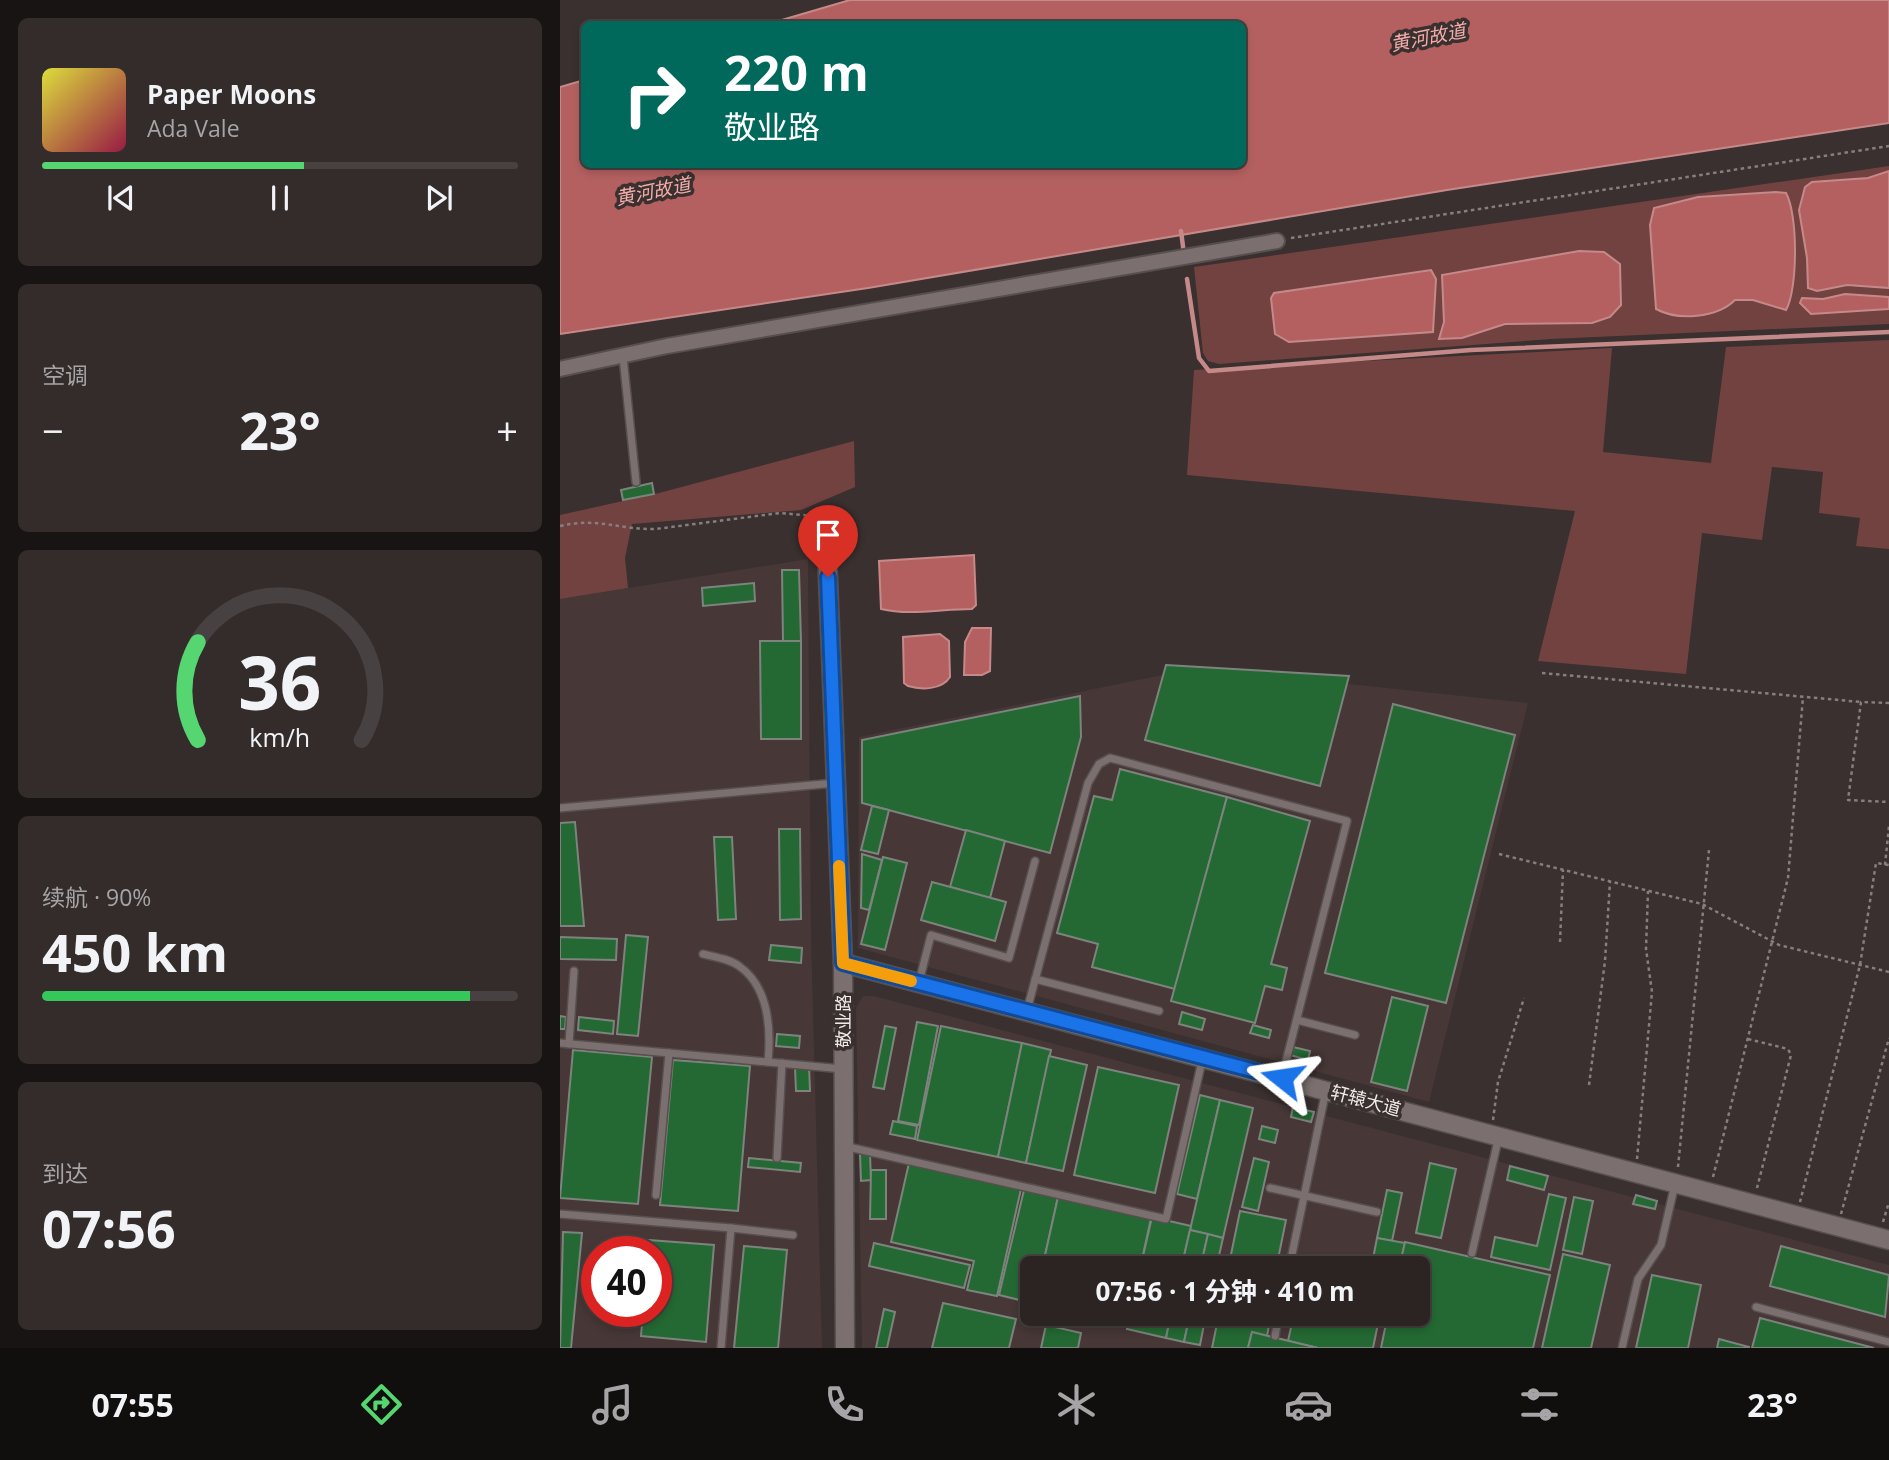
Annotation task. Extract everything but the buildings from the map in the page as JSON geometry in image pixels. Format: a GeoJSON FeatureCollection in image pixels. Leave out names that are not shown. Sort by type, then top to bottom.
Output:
{"type":"FeatureCollection","features":[{"type":"Feature","properties":{"kind":"street"},"geometry":{"type":"LineString","coordinates":[[560,369],[667,346],[1277,241]]}},
{"type":"Feature","properties":{"kind":"street","name":"敬业路"},"geometry":{"type":"LineString","coordinates":[[826,526],[843,963],[845,1348]]}},
{"type":"Feature","properties":{"kind":"street","name":"轩辕大道"},"geometry":{"type":"LineString","coordinates":[[843,963],[1203,1056],[1884,1239]]}},
{"type":"Feature","properties":{"kind":"lane"},"geometry":{"type":"LineString","coordinates":[[623,357],[636,482]]}},
{"type":"Feature","properties":{"kind":"lane"},"geometry":{"type":"LineString","coordinates":[[1026,1011],[1088,783],[1099,764],[1110,758],[1347,821],[1282,1078]]}},
{"type":"Feature","properties":{"kind":"lane"},"geometry":{"type":"LineString","coordinates":[[560,808],[836,782]]}},
{"type":"Feature","properties":{"kind":"lane"},"geometry":{"type":"LineString","coordinates":[[919,983],[931,935],[1009,958],[1035,861]]}},
{"type":"Feature","properties":{"kind":"lane"},"geometry":{"type":"LineString","coordinates":[[703,954],[740,967],[756,988],[771,1029],[768,1062]]}},
{"type":"Feature","properties":{"kind":"lane"},"geometry":{"type":"LineString","coordinates":[[574,971],[564,1043],[843,1069]]}},
{"type":"Feature","properties":{"kind":"lane"},"geometry":{"type":"LineString","coordinates":[[1035,978],[1159,1011]]}},
{"type":"Feature","properties":{"kind":"lane"},"geometry":{"type":"LineString","coordinates":[[1297,1020],[1355,1035]]}},
{"type":"Feature","properties":{"kind":"lane"},"geometry":{"type":"LineString","coordinates":[[656,1195],[669,1053]]}},
{"type":"Feature","properties":{"kind":"lane"},"geometry":{"type":"LineString","coordinates":[[844,1146],[1166,1219],[1203,1056]]}},
{"type":"Feature","properties":{"kind":"lane"},"geometry":{"type":"LineString","coordinates":[[777,1158],[782,1063]]}},
{"type":"Feature","properties":{"kind":"lane"},"geometry":{"type":"LineString","coordinates":[[1292,1256],[1326,1090]]}},
{"type":"Feature","properties":{"kind":"lane"},"geometry":{"type":"LineString","coordinates":[[1472,1253],[1495,1135]]}},
{"type":"Feature","properties":{"kind":"lane"},"geometry":{"type":"LineString","coordinates":[[1622,1348],[1637,1279],[1661,1245],[1676,1183]]}},
{"type":"Feature","properties":{"kind":"lane"},"geometry":{"type":"LineString","coordinates":[[1270,1188],[1377,1212]]}},
{"type":"Feature","properties":{"kind":"lane"},"geometry":{"type":"LineString","coordinates":[[560,1214],[793,1235]]}},
{"type":"Feature","properties":{"kind":"lane"},"geometry":{"type":"LineString","coordinates":[[721,1348],[731,1228]]}},
{"type":"Feature","properties":{"kind":"lane"},"geometry":{"type":"LineString","coordinates":[[1756,1307],[1889,1342]]}},
{"type":"Feature","properties":{"kind":"lane"},"geometry":{"type":"LineString","coordinates":[[1275,1336],[1277,1326]]}},
{"type":"Feature","properties":{"kind":"path"},"geometry":{"type":"LineString","coordinates":[[1277,241],[1889,146]]}},
{"type":"Feature","properties":{"kind":"path"},"geometry":{"type":"LineString","coordinates":[[560,526],[593,521],[636,529],[656,529],[780,513],[818,517],[826,526]]}},
{"type":"Feature","properties":{"kind":"path"},"geometry":{"type":"LineString","coordinates":[[1542,673],[1889,703]]}},
{"type":"Feature","properties":{"kind":"path"},"geometry":{"type":"LineString","coordinates":[[1709,1192],[1787,878],[1803,697]]}},
{"type":"Feature","properties":{"kind":"path"},"geometry":{"type":"LineString","coordinates":[[1861,702],[1848,800],[1889,802]]}},
{"type":"Feature","properties":{"kind":"path"},"geometry":{"type":"LineString","coordinates":[[1797,1216],[1860,965],[1876,863],[1887,865],[1889,826]]}},
{"type":"Feature","properties":{"kind":"path"},"geometry":{"type":"LineString","coordinates":[[1676,1183],[1709,850]]}},
{"type":"Feature","properties":{"kind":"path"},"geometry":{"type":"LineString","coordinates":[[1499,854],[1702,904],[1772,942],[1889,972]]}},
{"type":"Feature","properties":{"kind":"path"},"geometry":{"type":"LineString","coordinates":[[1560,942],[1563,870]]}},
{"type":"Feature","properties":{"kind":"path"},"geometry":{"type":"LineString","coordinates":[[1589,1085],[1605,961],[1610,881]]}},
{"type":"Feature","properties":{"kind":"path"},"geometry":{"type":"LineString","coordinates":[[1635,1172],[1652,992],[1646,949],[1648,891]]}},
{"type":"Feature","properties":{"kind":"path"},"geometry":{"type":"LineString","coordinates":[[1495,1135],[1499,1082],[1524,998]]}},
{"type":"Feature","properties":{"kind":"path"},"geometry":{"type":"LineString","coordinates":[[1838,1227],[1889,1038]]}},
{"type":"Feature","properties":{"kind":"path"},"geometry":{"type":"LineString","coordinates":[[1748,1039],[1788,1049],[1791,1055],[1753,1204]]}},
{"type":"Feature","properties":{"kind":"path"},"geometry":{"type":"LineString","coordinates":[[1884,1239],[1889,1202]]}},
{"type":"Feature","properties":{"kind":"shaded area"},"geometry":{"type":"Polygon","coordinates":[[[1889,166],[1889,324],[1551,339],[1219,364],[1208,361],[1203,353],[1194,267],[1889,166]]]}},
{"type":"Feature","properties":{"kind":"shaded area"},"geometry":{"type":"Polygon","coordinates":[[[1889,340],[1889,549],[1856,546],[1860,518],[1819,513],[1823,472],[1772,467],[1762,540],[1702,533],[1686,674],[1538,661],[1575,511],[1187,475],[1194,370],[1612,348],[1603,452],[1711,463],[1726,347],[1889,340]]]}},
{"type":"Feature","properties":{"kind":"shaded area"},"geometry":{"type":"Polygon","coordinates":[[[854,441],[855,487],[801,510],[632,524],[625,558],[628,588],[560,599],[560,515],[659,493],[854,441]]]}},
{"type":"Feature","properties":{"kind":"shaded area"},"geometry":{"type":"Polygon","coordinates":[[[808,559],[811,935],[822,1348],[560,1348],[560,599],[808,559]]]}},
{"type":"Feature","properties":{"kind":"shaded area"},"geometry":{"type":"Polygon","coordinates":[[[1177,672],[1349,684],[1528,703],[1429,1102],[858,948],[859,737],[1177,672]]]}},
{"type":"Feature","properties":{"kind":"shaded area"},"geometry":{"type":"Polygon","coordinates":[[[863,996],[874,996],[1889,1265],[1889,1348],[862,1348],[856,1008],[863,996]]]}},
{"type":"Feature","properties":{"kind":"water","name":"黄河故道"},"geometry":{"type":"Polygon","coordinates":[[[850,0],[1889,0],[1889,123],[1447,190],[868,288],[560,334],[560,87],[581,81],[581,168],[1246,168],[1246,21],[778,21],[850,0]]]}},
{"type":"Feature","properties":{"kind":"water"},"geometry":{"type":"Polygon","coordinates":[[[1889,171],[1889,288],[1847,285],[1817,291],[1808,288],[1807,258],[1799,210],[1805,187],[1812,182],[1868,178],[1889,171]]]}},
{"type":"Feature","properties":{"kind":"water"},"geometry":{"type":"Polygon","coordinates":[[[1786,193],[1793,217],[1793,286],[1786,310],[1753,300],[1735,300],[1718,311],[1697,316],[1675,315],[1656,309],[1650,225],[1654,208],[1698,197],[1786,193]]]}},
{"type":"Feature","properties":{"kind":"water"},"geometry":{"type":"Polygon","coordinates":[[[1579,251],[1604,252],[1620,264],[1621,305],[1610,317],[1592,323],[1505,324],[1462,338],[1439,339],[1444,322],[1442,275],[1579,251]]]}},
{"type":"Feature","properties":{"kind":"water"},"geometry":{"type":"Polygon","coordinates":[[[1431,270],[1436,279],[1433,332],[1289,342],[1275,334],[1271,298],[1274,293],[1431,270]]]}},
{"type":"Feature","properties":{"kind":"water"},"geometry":{"type":"Polygon","coordinates":[[[1845,294],[1889,297],[1889,309],[1811,314],[1800,303],[1802,298],[1823,299],[1845,294]]]}},
{"type":"Feature","properties":{"kind":"water"},"geometry":{"type":"Polygon","coordinates":[[[974,555],[976,605],[972,609],[914,612],[881,609],[879,561],[974,555]]]}},
{"type":"Feature","properties":{"kind":"water"},"geometry":{"type":"Polygon","coordinates":[[[972,628],[991,628],[990,671],[982,675],[964,675],[965,642],[972,628]]]}},
{"type":"Feature","properties":{"kind":"water"},"geometry":{"type":"Polygon","coordinates":[[[940,634],[949,641],[950,677],[931,688],[908,686],[904,683],[903,637],[940,634]]]}},
{"type":"Feature","properties":{"kind":"waterway"},"geometry":{"type":"LineString","coordinates":[[1181,231],[1184,254]]}},
{"type":"Feature","properties":{"kind":"waterway"},"geometry":{"type":"LineString","coordinates":[[1187,279],[1199,358],[1209,371],[1471,350],[1889,332]]}},
{"type":"Feature","properties":{"kind":"slow traffic"},"geometry":{"type":"LineString","coordinates":[[839,866],[843,963],[911,981]]}},
{"type":"Feature","properties":{"kind":"route"},"geometry":{"type":"LineString","coordinates":[[828,577],[843,963],[1282,1078]]}}]}
